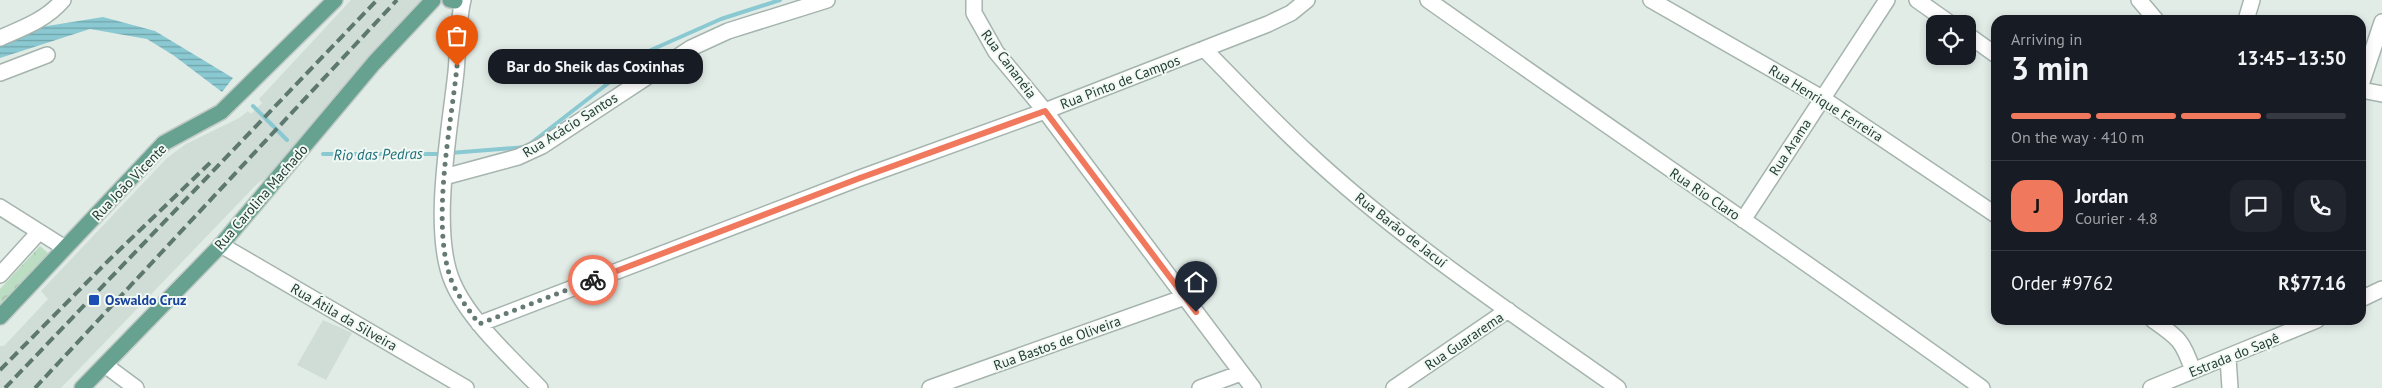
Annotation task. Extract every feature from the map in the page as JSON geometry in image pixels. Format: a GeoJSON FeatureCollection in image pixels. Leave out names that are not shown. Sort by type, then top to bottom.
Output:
{"type":"FeatureCollection","features":[{"type":"Feature","properties":{"kind":"main road","name":"Rua João Vicente"},"geometry":{"type":"LineString","coordinates":[[0,317],[164,143],[222,112],[335,0]]}},
{"type":"Feature","properties":{"kind":"main road","name":"Rua Carolina Machado"},"geometry":{"type":"LineString","coordinates":[[82,388],[221,245],[374,63],[434,1]]}},
{"type":"Feature","properties":{"kind":"street"},"geometry":{"type":"LineString","coordinates":[[0,38],[40,19],[53,11],[63,0]]}},
{"type":"Feature","properties":{"kind":"street","name":"Rua Acácio Santos"},"geometry":{"type":"LineString","coordinates":[[445,173],[518,157],[542,146],[691,48],[728,31],[827,0]]}},
{"type":"Feature","properties":{"kind":"street","name":"Rua Cananéia"},"geometry":{"type":"LineString","coordinates":[[974,0],[974,13],[996,52],[1045,111],[1253,388]]}},
{"type":"Feature","properties":{"kind":"street","name":"Rua Pinto de Campos"},"geometry":{"type":"LineString","coordinates":[[479,324],[860,178],[1045,111],[1291,13],[1307,0]]}},
{"type":"Feature","properties":{"kind":"street","name":"Rua Rio Claro"},"geometry":{"type":"LineString","coordinates":[[1428,0],[1743,220],[1834,281],[1982,388]]}},
{"type":"Feature","properties":{"kind":"street","name":"Rua Henrique Ferreira"},"geometry":{"type":"LineString","coordinates":[[1651,0],[1822,98],[1991,211]]}},
{"type":"Feature","properties":{"kind":"street","name":"Rua Arama"},"geometry":{"type":"LineString","coordinates":[[1743,220],[1887,0]]}},
{"type":"Feature","properties":{"kind":"street"},"geometry":{"type":"LineString","coordinates":[[1917,0],[1938,15]]}},
{"type":"Feature","properties":{"kind":"street"},"geometry":{"type":"LineString","coordinates":[[2139,0],[2152,15]]}},
{"type":"Feature","properties":{"kind":"street"},"geometry":{"type":"LineString","coordinates":[[2248,15],[2252,0]]}},
{"type":"Feature","properties":{"kind":"street"},"geometry":{"type":"LineString","coordinates":[[457,2],[461,29],[445,173],[444,254],[452,282],[463,303],[479,324],[537,387]]}},
{"type":"Feature","properties":{"kind":"street"},"geometry":{"type":"LineString","coordinates":[[2366,70],[2382,22]]}},
{"type":"Feature","properties":{"kind":"street"},"geometry":{"type":"LineString","coordinates":[[1976,41],[1991,51]]}},
{"type":"Feature","properties":{"kind":"street","name":"Rua Barão de Jacuí"},"geometry":{"type":"LineString","coordinates":[[1204,48],[1306,151],[1355,194],[1447,266],[1618,388]]}},
{"type":"Feature","properties":{"kind":"street"},"geometry":{"type":"LineString","coordinates":[[0,74],[47,55]]}},
{"type":"Feature","properties":{"kind":"street"},"geometry":{"type":"LineString","coordinates":[[2366,91],[2382,94]]}},
{"type":"Feature","properties":{"kind":"street"},"geometry":{"type":"LineString","coordinates":[[0,207],[65,248]]}},
{"type":"Feature","properties":{"kind":"street"},"geometry":{"type":"LineString","coordinates":[[0,275],[39,232]]}},
{"type":"Feature","properties":{"kind":"street","name":"Rua Átila da Silveira"},"geometry":{"type":"LineString","coordinates":[[221,245],[466,388]]}},
{"type":"Feature","properties":{"kind":"street"},"geometry":{"type":"LineString","coordinates":[[2366,297],[2382,289]]}},
{"type":"Feature","properties":{"kind":"street","name":"Rua Bastos de Oliveira"},"geometry":{"type":"LineString","coordinates":[[930,388],[1185,297]]}},
{"type":"Feature","properties":{"kind":"street","name":"Rua Guararema"},"geometry":{"type":"LineString","coordinates":[[1394,388],[1508,310]]}},
{"type":"Feature","properties":{"kind":"street"},"geometry":{"type":"LineString","coordinates":[[2160,325],[2175,335],[2183,344],[2193,371]]}},
{"type":"Feature","properties":{"kind":"street","name":"Estrada do Sapê"},"geometry":{"type":"LineString","coordinates":[[2151,388],[2305,325]]}},
{"type":"Feature","properties":{"kind":"street"},"geometry":{"type":"LineString","coordinates":[[2228,358],[2230,388]]}},
{"type":"Feature","properties":{"kind":"street"},"geometry":{"type":"LineString","coordinates":[[105,365],[136,388]]}},
{"type":"Feature","properties":{"kind":"street"},"geometry":{"type":"LineString","coordinates":[[1200,388],[1242,372]]}},
{"type":"Feature","properties":{"kind":"shaded area"},"geometry":{"type":"Polygon","coordinates":[[[351,0],[423,0],[307,129],[269,176],[258,183],[61,388],[0,388],[0,346],[4,346],[48,299],[41,291],[167,158],[186,144],[239,118],[248,111],[251,114],[262,103],[259,99],[351,0]]]}},
{"type":"Feature","properties":{"kind":"shaded area"},"geometry":{"type":"Polygon","coordinates":[[[323,320],[352,333],[326,380],[297,365],[323,320]]]}},
{"type":"Feature","properties":{"kind":"green space"},"geometry":{"type":"Polygon","coordinates":[[[40,246],[49,254],[0,305],[0,289],[40,246]]]}},
{"type":"Feature","properties":{"kind":"water"},"geometry":{"type":"Polygon","coordinates":[[[103,17],[155,31],[233,78],[222,92],[173,55],[147,39],[90,29],[0,58],[0,41],[41,27],[103,17]]]}},
{"type":"Feature","properties":{"kind":"waterway","name":"Rio das Pedras"},"geometry":{"type":"LineString","coordinates":[[450,153],[526,147],[651,50],[721,19],[780,0]]}},
{"type":"Feature","properties":{"kind":"waterway","name":"Rio das Pedras"},"geometry":{"type":"LineString","coordinates":[[253,106],[287,140]]}},
{"type":"Feature","properties":{"kind":"waterway","name":"Rio das Pedras"},"geometry":{"type":"LineString","coordinates":[[323,154],[443,154]]}},
{"type":"Feature","properties":{"kind":"railway"},"geometry":{"type":"LineString","coordinates":[[5,388],[377,0]]}},
{"type":"Feature","properties":{"kind":"railway"},"geometry":{"type":"LineString","coordinates":[[35,388],[397,0]]}},
{"type":"Feature","properties":{"kind":"railway"},"geometry":{"type":"LineString","coordinates":[[0,370],[110,259],[212,161]]}},
{"type":"Feature","properties":{"kind":"way so far"},"geometry":{"type":"LineString","coordinates":[[457,66],[445,169],[443,241],[444,254],[452,282],[463,303],[479,324],[593,280]]}},
{"type":"Feature","properties":{"kind":"place","name":"Bar do Sheik das Coxinhas"},"geometry":{"type":"Point","coordinates":[457,66]}},
{"type":"Feature","properties":{"kind":"place","name":"Oswaldo Cruz"},"geometry":{"type":"Point","coordinates":[94,300]}},
{"type":"Feature","properties":{"kind":"route"},"geometry":{"type":"LineString","coordinates":[[593,280],[860,178],[1045,111],[1196,312]]}}]}
